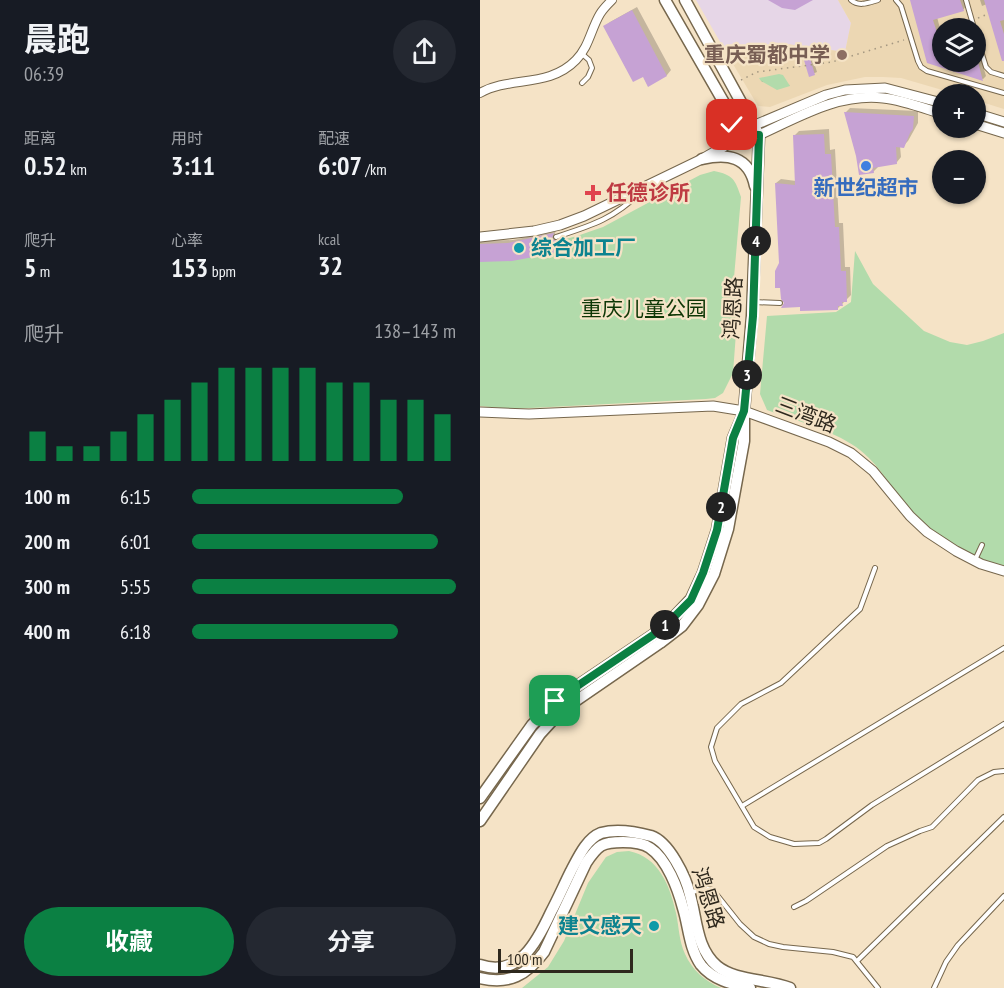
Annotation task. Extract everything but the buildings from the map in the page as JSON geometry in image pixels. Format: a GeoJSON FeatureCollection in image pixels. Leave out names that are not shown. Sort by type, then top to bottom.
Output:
{"type":"FeatureCollection","features":[{"type":"Feature","properties":{"kind":"main road"},"geometry":{"type":"LineString","coordinates":[[664,0],[742,134],[757,130]]}},
{"type":"Feature","properties":{"kind":"main road","name":"鸿恩路"},"geometry":{"type":"LineString","coordinates":[[480,821],[540,734],[561,711],[682,626],[698,605],[714,574],[728,529],[744,441],[758,198],[757,130],[685,0]]}},
{"type":"Feature","properties":{"kind":"main road"},"geometry":{"type":"LineString","coordinates":[[723,147],[731,132],[730,113]]}},
{"type":"Feature","properties":{"kind":"main road"},"geometry":{"type":"LineString","coordinates":[[702,159],[723,156],[741,161],[748,168],[754,180],[758,198]]}},
{"type":"Feature","properties":{"kind":"main road","name":"鸿恩路"},"geometry":{"type":"LineString","coordinates":[[480,798],[532,725],[555,701],[653,635],[691,600],[703,573],[717,530],[733,438],[744,411]]}},
{"type":"Feature","properties":{"kind":"main road","name":"鸿恩路"},"geometry":{"type":"LineString","coordinates":[[480,965],[488,968],[505,968],[519,961],[531,950],[542,932],[577,858],[587,843],[602,833],[628,832],[653,837],[666,846],[676,861],[690,892],[699,937],[708,956],[717,966],[728,972],[790,988]]}},
{"type":"Feature","properties":{"kind":"main road","name":"鸿恩路"},"geometry":{"type":"LineString","coordinates":[[480,978],[500,981],[514,978],[536,964],[594,851],[604,843],[632,842],[649,847],[660,857],[674,882],[694,952],[706,970],[725,982],[750,988]]}},
{"type":"Feature","properties":{"kind":"street"},"geometry":{"type":"LineString","coordinates":[[480,93],[496,86],[534,81],[565,69],[581,53],[591,36],[599,14],[612,0]]}},
{"type":"Feature","properties":{"kind":"street"},"geometry":{"type":"LineString","coordinates":[[757,130],[826,95],[855,89],[885,87],[932,100]]}},
{"type":"Feature","properties":{"kind":"street"},"geometry":{"type":"LineString","coordinates":[[757,130],[847,99],[884,98],[932,111]]}},
{"type":"Feature","properties":{"kind":"street"},"geometry":{"type":"LineString","coordinates":[[986,116],[1004,122]]}},
{"type":"Feature","properties":{"kind":"street"},"geometry":{"type":"LineString","coordinates":[[986,127],[1004,133]]}},
{"type":"Feature","properties":{"kind":"street"},"geometry":{"type":"LineString","coordinates":[[480,237],[534,231],[584,216],[702,159],[742,134]]}},
{"type":"Feature","properties":{"kind":"street","name":"三湾路"},"geometry":{"type":"LineString","coordinates":[[480,412],[529,414],[713,406],[744,411],[829,442],[851,453],[873,471],[910,516],[927,532],[975,561],[1004,571]]}},
{"type":"Feature","properties":{"kind":"lane"},"geometry":{"type":"LineString","coordinates":[[851,0],[859,4],[878,0]]}},
{"type":"Feature","properties":{"kind":"lane"},"geometry":{"type":"LineString","coordinates":[[896,0],[901,6],[921,67],[1004,93]]}},
{"type":"Feature","properties":{"kind":"lane"},"geometry":{"type":"LineString","coordinates":[[966,0],[971,18]]}},
{"type":"Feature","properties":{"kind":"lane"},"geometry":{"type":"LineString","coordinates":[[581,53],[590,60],[592,68],[582,83]]}},
{"type":"Feature","properties":{"kind":"lane"},"geometry":{"type":"LineString","coordinates":[[986,67],[991,72],[1004,76]]}},
{"type":"Feature","properties":{"kind":"lane"},"geometry":{"type":"LineString","coordinates":[[556,237],[609,218],[627,206],[648,186]]}},
{"type":"Feature","properties":{"kind":"lane"},"geometry":{"type":"LineString","coordinates":[[753,302],[780,303]]}},
{"type":"Feature","properties":{"kind":"lane"},"geometry":{"type":"LineString","coordinates":[[975,561],[982,545]]}},
{"type":"Feature","properties":{"kind":"lane"},"geometry":{"type":"LineString","coordinates":[[876,568],[860,609],[781,683],[741,704],[717,728],[711,747],[715,761],[754,826],[770,837],[795,844],[819,843],[872,805],[1004,724]]}},
{"type":"Feature","properties":{"kind":"lane"},"geometry":{"type":"LineString","coordinates":[[742,806],[1004,648]]}},
{"type":"Feature","properties":{"kind":"lane"},"geometry":{"type":"LineString","coordinates":[[794,907],[887,846],[932,827],[978,780],[994,772],[1004,771]]}},
{"type":"Feature","properties":{"kind":"lane"},"geometry":{"type":"LineString","coordinates":[[857,961],[1004,817]]}},
{"type":"Feature","properties":{"kind":"lane"},"geometry":{"type":"LineString","coordinates":[[690,892],[713,890],[740,924],[762,942],[853,957],[878,988]]}},
{"type":"Feature","properties":{"kind":"lane"},"geometry":{"type":"LineString","coordinates":[[934,988],[946,962],[958,945],[1004,896]]}},
{"type":"Feature","properties":{"kind":"path"},"geometry":{"type":"LineString","coordinates":[[732,85],[757,72],[832,62],[900,41]]}},
{"type":"Feature","properties":{"kind":"shaded area"},"geometry":{"type":"Polygon","coordinates":[[[696,0],[838,0],[851,23],[845,52],[779,43],[730,59],[696,0]]]}},
{"type":"Feature","properties":{"kind":"shaded area","name":"重庆蜀都中学"},"geometry":{"type":"Polygon","coordinates":[[[838,0],[1004,0],[1004,109],[986,103],[986,84],[932,84],[932,87],[901,78],[883,77],[865,77],[827,85],[770,107],[758,106],[730,59],[779,43],[845,52],[851,23],[838,0]]]}},
{"type":"Feature","properties":{"kind":"green space"},"geometry":{"type":"Polygon","coordinates":[[[783,75],[790,86],[777,90],[759,78],[783,75]]]}},
{"type":"Feature","properties":{"kind":"green space","name":"重庆儿童公园"},"geometry":{"type":"Polygon","coordinates":[[[714,171],[732,179],[741,197],[733,289],[738,306],[733,373],[723,393],[715,398],[706,399],[511,409],[480,406],[480,253],[546,244],[603,227],[700,175],[714,171]]]}},
{"type":"Feature","properties":{"kind":"green space","name":"重庆儿童公园"},"geometry":{"type":"Polygon","coordinates":[[[855,251],[873,284],[924,331],[950,342],[967,345],[1004,333],[1004,567],[967,553],[933,532],[913,514],[880,470],[856,447],[824,430],[767,410],[760,394],[767,316],[836,312],[851,302],[855,251]]]}},
{"type":"Feature","properties":{"kind":"green space"},"geometry":{"type":"Polygon","coordinates":[[[629,851],[648,859],[661,874],[673,903],[681,944],[688,960],[700,974],[721,988],[522,988],[548,967],[564,941],[588,883],[606,857],[617,852],[629,851]]]}},
{"type":"Feature","properties":{"kind":"place","name":"重庆蜀都中学"},"geometry":{"type":"Point","coordinates":[842,55]}},
{"type":"Feature","properties":{"kind":"place","name":"新世纪超市"},"geometry":{"type":"Point","coordinates":[866,166]}},
{"type":"Feature","properties":{"kind":"place","name":"任德诊所"},"geometry":{"type":"Point","coordinates":[593,193]}},
{"type":"Feature","properties":{"kind":"place","name":"综合加工厂"},"geometry":{"type":"Point","coordinates":[519,248]}},
{"type":"Feature","properties":{"kind":"place","name":"建文感天"},"geometry":{"type":"Point","coordinates":[654,926]}},
{"type":"Feature","properties":{"kind":"route"},"geometry":{"type":"LineString","coordinates":[[555,701],[653,635],[691,600],[703,573],[717,530],[733,438],[744,411],[753,316],[758,198],[759,135],[742,134],[730,113],[732,125]]}}]}
